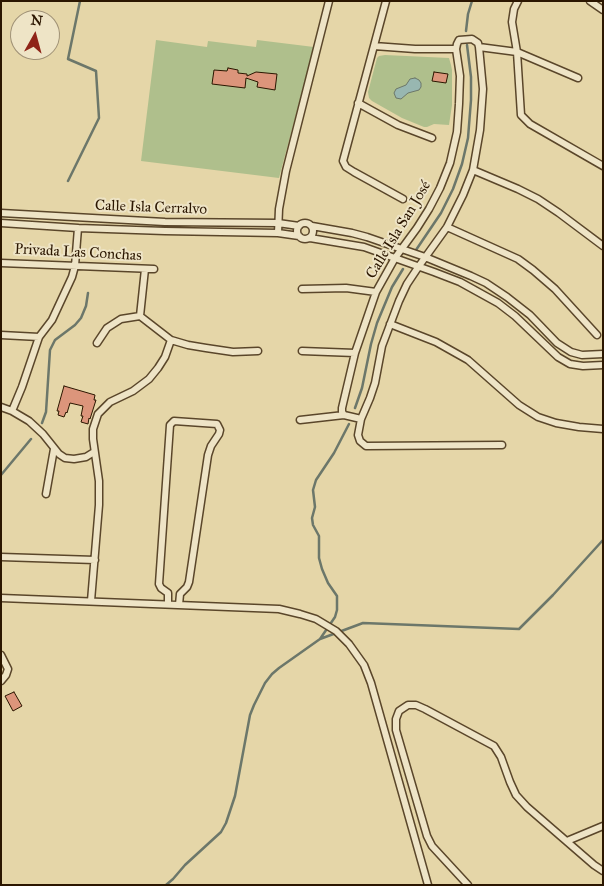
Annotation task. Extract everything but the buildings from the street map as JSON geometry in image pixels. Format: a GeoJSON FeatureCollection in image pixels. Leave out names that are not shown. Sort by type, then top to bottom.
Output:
{"type":"FeatureCollection","features":[{"type":"Feature","properties":{"kind":"street"},"geometry":{"type":"LineString","coordinates":[[278,233],[280,201],[286,171],[329,1]]}},
{"type":"Feature","properties":{"kind":"street"},"geometry":{"type":"LineString","coordinates":[[386,1],[342,161],[346,167],[402,199]]}},
{"type":"Feature","properties":{"kind":"street"},"geometry":{"type":"LineString","coordinates":[[518,1],[514,9],[512,22],[517,52],[521,115],[524,119],[603,166]]}},
{"type":"Feature","properties":{"kind":"street"},"geometry":{"type":"LineString","coordinates":[[590,1],[603,10]]}},
{"type":"Feature","properties":{"kind":"street"},"geometry":{"type":"LineString","coordinates":[[374,46],[456,49],[456,44],[459,40],[475,40],[479,47],[483,89],[480,130],[473,170],[447,226],[408,284],[390,324],[382,346],[375,383],[361,419],[358,435],[360,441],[366,446],[502,445]]}},
{"type":"Feature","properties":{"kind":"street"},"geometry":{"type":"LineString","coordinates":[[479,47],[517,52],[578,78]]}},
{"type":"Feature","properties":{"kind":"street","name":"Calle Isla San José"},"geometry":{"type":"LineString","coordinates":[[344,415],[342,408],[355,353],[376,292],[395,258],[418,228],[429,209],[450,163],[457,132],[459,104],[460,76],[456,49]]}},
{"type":"Feature","properties":{"kind":"street"},"geometry":{"type":"LineString","coordinates":[[358,103],[398,125],[432,138]]}},
{"type":"Feature","properties":{"kind":"street"},"geometry":{"type":"LineString","coordinates":[[473,170],[538,199],[603,246]]}},
{"type":"Feature","properties":{"kind":"street","name":"Calle Isla Cerralvo"},"geometry":{"type":"LineString","coordinates":[[1,213],[165,222],[299,226]]}},
{"type":"Feature","properties":{"kind":"street","name":"Calle Isla Cerralvo"},"geometry":{"type":"LineString","coordinates":[[1,223],[78,228],[278,233],[299,236]]}},
{"type":"Feature","properties":{"kind":"street"},"geometry":{"type":"LineString","coordinates":[[603,354],[582,355],[572,352],[557,343],[530,315],[486,283],[425,257],[352,233],[312,226],[306,223],[297,229],[299,236],[304,239],[310,238],[352,244],[377,251],[460,282],[498,303],[515,316],[558,357],[570,364],[583,366],[603,365]]}},
{"type":"Feature","properties":{"kind":"street"},"geometry":{"type":"LineString","coordinates":[[310,238],[313,233],[312,226]]}},
{"type":"Feature","properties":{"kind":"street"},"geometry":{"type":"LineString","coordinates":[[447,226],[518,259],[556,289],[597,335]]}},
{"type":"Feature","properties":{"kind":"street"},"geometry":{"type":"LineString","coordinates":[[12,411],[39,337],[57,311],[76,266],[78,228]]}},
{"type":"Feature","properties":{"kind":"street","name":"Privada Las Conchas"},"geometry":{"type":"LineString","coordinates":[[1,263],[154,269]]}},
{"type":"Feature","properties":{"kind":"street"},"geometry":{"type":"LineString","coordinates":[[140,316],[145,269]]}},
{"type":"Feature","properties":{"kind":"street"},"geometry":{"type":"LineString","coordinates":[[302,289],[346,288],[376,292]]}},
{"type":"Feature","properties":{"kind":"street"},"geometry":{"type":"LineString","coordinates":[[97,344],[107,328],[121,319],[140,316],[171,340],[215,350],[233,352],[258,351]]}},
{"type":"Feature","properties":{"kind":"street"},"geometry":{"type":"LineString","coordinates":[[390,324],[436,342],[468,360],[519,405],[538,417],[556,423],[603,430]]}},
{"type":"Feature","properties":{"kind":"street"},"geometry":{"type":"LineString","coordinates":[[1,335],[39,337]]}},
{"type":"Feature","properties":{"kind":"street"},"geometry":{"type":"LineString","coordinates":[[91,601],[99,481],[94,452],[93,429],[98,414],[110,402],[132,391],[149,379],[165,357],[171,340]]}},
{"type":"Feature","properties":{"kind":"street"},"geometry":{"type":"LineString","coordinates":[[302,351],[355,353]]}},
{"type":"Feature","properties":{"kind":"street"},"geometry":{"type":"LineString","coordinates":[[1,407],[29,421],[43,434],[54,449],[65,458],[86,457],[94,452]]}},
{"type":"Feature","properties":{"kind":"street"},"geometry":{"type":"LineString","coordinates":[[300,420],[344,415],[361,419]]}},
{"type":"Feature","properties":{"kind":"street"},"geometry":{"type":"LineString","coordinates":[[168,604],[168,593],[161,588],[160,584],[170,425],[174,421],[217,424],[220,430],[208,456],[189,582],[180,594],[179,605]]}},
{"type":"Feature","properties":{"kind":"street"},"geometry":{"type":"LineString","coordinates":[[46,494],[54,449]]}},
{"type":"Feature","properties":{"kind":"street"},"geometry":{"type":"LineString","coordinates":[[1,558],[95,560]]}},
{"type":"Feature","properties":{"kind":"street"},"geometry":{"type":"LineString","coordinates":[[1,598],[279,609],[316,619],[336,631],[349,644],[364,665],[371,683],[428,885]]}},
{"type":"Feature","properties":{"kind":"street"},"geometry":{"type":"LineString","coordinates":[[1,655],[8,669],[6,676],[1,681]]}},
{"type":"Feature","properties":{"kind":"street"},"geometry":{"type":"LineString","coordinates":[[468,885],[432,846],[427,836],[396,730],[396,719],[399,711],[408,705],[425,708],[494,746],[501,757],[516,795],[527,807],[594,865],[603,870]]}},
{"type":"Feature","properties":{"kind":"street"},"geometry":{"type":"LineString","coordinates":[[567,841],[603,826]]}},
{"type":"Feature","properties":{"kind":"green space"},"geometry":{"type":"Polygon","coordinates":[[[156,40],[207,47],[208,41],[256,47],[257,40],[314,47],[279,178],[141,161],[156,40]]]}},
{"type":"Feature","properties":{"kind":"green space"},"geometry":{"type":"Polygon","coordinates":[[[385,55],[449,58],[452,70],[452,105],[449,125],[434,124],[424,127],[402,118],[369,98],[368,92],[377,58],[385,55]]]}},
{"type":"Feature","properties":{"kind":"water"},"geometry":{"type":"Polygon","coordinates":[[[415,78],[421,83],[419,90],[408,93],[401,99],[396,98],[394,93],[396,89],[406,85],[410,79],[415,78]]]}},
{"type":"Feature","properties":{"kind":"waterway"},"geometry":{"type":"LineString","coordinates":[[68,181],[99,118],[96,71],[68,59],[80,1]]}},
{"type":"Feature","properties":{"kind":"waterway"},"geometry":{"type":"LineString","coordinates":[[466,31],[472,1]]}},
{"type":"Feature","properties":{"kind":"waterway"},"geometry":{"type":"LineString","coordinates":[[416,250],[441,213],[453,189],[462,164],[468,138],[471,100],[471,77],[467,45]]}},
{"type":"Feature","properties":{"kind":"waterway"},"geometry":{"type":"LineString","coordinates":[[355,408],[362,388],[377,323],[392,287],[403,269]]}},
{"type":"Feature","properties":{"kind":"waterway"},"geometry":{"type":"LineString","coordinates":[[42,423],[46,412],[50,350],[55,340],[81,318],[86,306],[88,293]]}},
{"type":"Feature","properties":{"kind":"waterway"},"geometry":{"type":"LineString","coordinates":[[166,885],[221,832],[226,823],[235,796],[250,715],[265,683],[279,668],[320,639],[335,617],[337,596],[328,583],[322,569],[319,558],[319,536],[313,525],[312,518],[315,507],[313,490],[316,480],[334,453],[349,424]]}},
{"type":"Feature","properties":{"kind":"waterway"},"geometry":{"type":"LineString","coordinates":[[1,475],[31,439]]}},
{"type":"Feature","properties":{"kind":"waterway"},"geometry":{"type":"LineString","coordinates":[[320,639],[363,623],[519,629],[603,540]]}}]}
